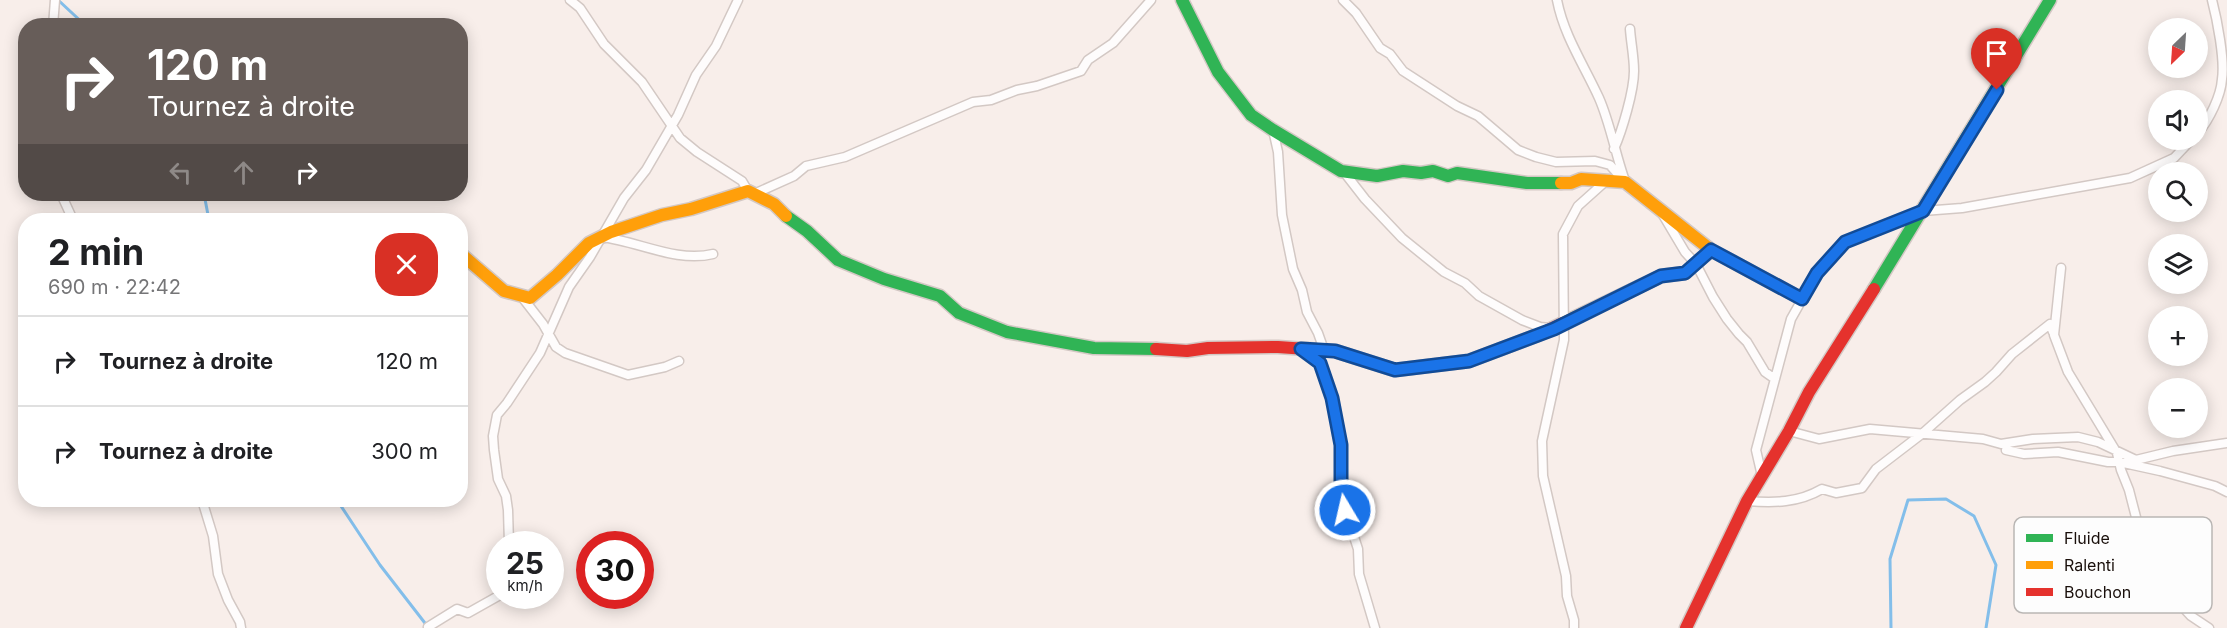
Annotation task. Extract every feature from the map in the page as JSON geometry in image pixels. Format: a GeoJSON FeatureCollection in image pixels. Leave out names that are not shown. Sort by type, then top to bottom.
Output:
{"type":"FeatureCollection","features":[{"type":"Feature","properties":{"kind":"main road"},"geometry":{"type":"LineString","coordinates":[[1182,0],[1218,72],[1247,111],[1273,130],[1344,172],[1377,176],[1403,171],[1421,173],[1432,171],[1448,176],[1477,175],[1527,183],[1571,183],[1581,179],[1625,182],[1711,250],[1802,299]]}},
{"type":"Feature","properties":{"kind":"main road"},"geometry":{"type":"LineString","coordinates":[[1686,628],[1747,501],[1789,431],[1809,392],[1923,211],[2050,0]]}},
{"type":"Feature","properties":{"kind":"main road"},"geometry":{"type":"LineString","coordinates":[[468,259],[504,291],[530,298],[589,243],[601,237],[662,215],[751,192],[774,204],[838,260],[885,279],[940,296],[958,313],[1007,332],[1094,348],[1123,347],[1187,351],[1236,347],[1335,351],[1395,370],[1469,361],[1559,326],[1661,276],[1685,273],[1711,250]]}},
{"type":"Feature","properties":{"kind":"street"},"geometry":{"type":"LineString","coordinates":[[54,18],[55,0]]}},
{"type":"Feature","properties":{"kind":"street"},"geometry":{"type":"LineString","coordinates":[[570,0],[580,8],[604,44],[642,82],[689,147],[742,181],[751,192],[794,176],[806,166],[845,157],[973,102],[991,100],[1081,71],[1088,60],[1113,43],[1151,0]]}},
{"type":"Feature","properties":{"kind":"street"},"geometry":{"type":"LineString","coordinates":[[509,531],[506,496],[498,479],[494,450],[493,436],[497,415],[507,404],[540,353],[569,287],[624,198],[646,170],[672,126],[690,92],[696,75],[716,46],[738,0]]}},
{"type":"Feature","properties":{"kind":"street"},"geometry":{"type":"LineString","coordinates":[[1342,0],[1356,13],[1380,48],[1390,54],[1403,71],[1457,106],[1478,116],[1518,150],[1556,162],[1595,160],[1610,165],[1625,182]]}},
{"type":"Feature","properties":{"kind":"street"},"geometry":{"type":"LineString","coordinates":[[1557,0],[1569,40],[1600,100],[1625,182]]}},
{"type":"Feature","properties":{"kind":"street"},"geometry":{"type":"LineString","coordinates":[[2208,122],[2223,79],[2217,21],[2212,0]]}},
{"type":"Feature","properties":{"kind":"street"},"geometry":{"type":"LineString","coordinates":[[2217,21],[2227,25]]}},
{"type":"Feature","properties":{"kind":"street"},"geometry":{"type":"LineString","coordinates":[[1614,149],[1621,134],[1633,87],[1634,70],[1630,29]]}},
{"type":"Feature","properties":{"kind":"street"},"geometry":{"type":"LineString","coordinates":[[1273,130],[1278,152],[1282,215],[1293,269],[1302,290],[1306,312],[1318,333],[1324,350]]}},
{"type":"Feature","properties":{"kind":"street"},"geometry":{"type":"LineString","coordinates":[[1762,477],[1756,450],[1791,319],[1817,273],[1845,242],[1923,211],[1962,208],[2130,178],[2174,158],[2182,150]]}},
{"type":"Feature","properties":{"kind":"street"},"geometry":{"type":"LineString","coordinates":[[1344,172],[1371,206],[1402,238],[1444,272],[1465,283],[1479,296],[1522,320],[1540,327],[1559,326]]}},
{"type":"Feature","properties":{"kind":"street"},"geometry":{"type":"LineString","coordinates":[[1574,628],[1575,620],[1567,596],[1566,576],[1544,476],[1542,441],[1564,340],[1559,326],[1563,234],[1578,206],[1607,180]]}},
{"type":"Feature","properties":{"kind":"street"},"geometry":{"type":"LineString","coordinates":[[1661,212],[1685,252],[1696,264],[1727,319],[1738,334],[1748,342],[1765,372],[1775,379]]}},
{"type":"Feature","properties":{"kind":"street"},"geometry":{"type":"LineString","coordinates":[[601,237],[672,253],[704,256],[713,254]]}},
{"type":"Feature","properties":{"kind":"street"},"geometry":{"type":"LineString","coordinates":[[2054,335],[2061,268]]}},
{"type":"Feature","properties":{"kind":"street"},"geometry":{"type":"LineString","coordinates":[[522,296],[556,348],[565,353],[627,375],[665,367],[679,361]]}},
{"type":"Feature","properties":{"kind":"street"},"geometry":{"type":"LineString","coordinates":[[1747,501],[1774,503],[1808,497],[1822,489],[1836,493],[1862,488],[1876,470],[1996,372],[2012,354],[2050,324],[2068,372],[2114,449],[2136,517]]}},
{"type":"Feature","properties":{"kind":"street"},"geometry":{"type":"LineString","coordinates":[[1301,349],[1320,363],[1332,398],[1341,445],[1341,497],[1358,549],[1359,574],[1375,628]]}},
{"type":"Feature","properties":{"kind":"street"},"geometry":{"type":"LineString","coordinates":[[1789,431],[1819,439],[1870,429],[1983,439],[2001,444],[2033,439],[2078,437],[2098,442],[2136,460],[2173,451],[2227,443]]}},
{"type":"Feature","properties":{"kind":"street"},"geometry":{"type":"LineString","coordinates":[[2006,450],[2024,454],[2058,452],[2119,462],[2215,486],[2227,492]]}},
{"type":"Feature","properties":{"kind":"street"},"geometry":{"type":"LineString","coordinates":[[204,507],[213,536],[218,574],[241,628]]}},
{"type":"Feature","properties":{"kind":"street"},"geometry":{"type":"LineString","coordinates":[[428,627],[457,609],[468,613],[486,603]]}},
{"type":"Feature","properties":{"kind":"street"},"geometry":{"type":"LineString","coordinates":[[2188,613],[2209,628]]}},
{"type":"Feature","properties":{"kind":"waterway"},"geometry":{"type":"LineString","coordinates":[[58,0],[77,18]]}},
{"type":"Feature","properties":{"kind":"waterway"},"geometry":{"type":"LineString","coordinates":[[205,201],[208,213]]}},
{"type":"Feature","properties":{"kind":"waterway"},"geometry":{"type":"LineString","coordinates":[[1891,628],[1890,559],[1908,500],[1946,499],[1974,516],[1996,565],[1986,628]]}},
{"type":"Feature","properties":{"kind":"waterway"},"geometry":{"type":"LineString","coordinates":[[342,507],[380,565],[428,627]]}},
{"type":"Feature","properties":{"kind":"traffic: fast"},"geometry":{"type":"LineString","coordinates":[[1182,0],[1218,72],[1251,115],[1341,171],[1377,176],[1403,171],[1421,173],[1433,171],[1448,176],[1457,173],[1527,183],[1561,183]]}},
{"type":"Feature","properties":{"kind":"traffic: fast"},"geometry":{"type":"LineString","coordinates":[[1874,289],[2050,0]]}},
{"type":"Feature","properties":{"kind":"traffic: fast"},"geometry":{"type":"LineString","coordinates":[[786,216],[807,231],[838,260],[884,279],[940,296],[959,313],[1007,332],[1094,348],[1156,349]]}},
{"type":"Feature","properties":{"kind":"traffic: slow"},"geometry":{"type":"LineString","coordinates":[[1561,183],[1571,183],[1581,179],[1625,182],[1711,250],[1802,299]]}},
{"type":"Feature","properties":{"kind":"traffic: slow"},"geometry":{"type":"LineString","coordinates":[[468,260],[504,291],[530,298],[589,243],[611,232],[662,215],[691,209],[748,191],[774,204],[786,216]]}},
{"type":"Feature","properties":{"kind":"traffic: slow"},"geometry":{"type":"LineString","coordinates":[[1563,323],[1661,276],[1685,273],[1711,250]]}},
{"type":"Feature","properties":{"kind":"traffic: jam"},"geometry":{"type":"LineString","coordinates":[[1686,628],[1747,501],[1789,431],[1809,392],[1874,289]]}},
{"type":"Feature","properties":{"kind":"traffic: jam"},"geometry":{"type":"LineString","coordinates":[[1156,349],[1187,351],[1208,348],[1278,347],[1335,351],[1395,370],[1469,361],[1563,323]]}},
{"type":"Feature","properties":{"kind":"route"},"geometry":{"type":"LineString","coordinates":[[1345,510],[1341,497],[1341,445],[1332,398],[1320,363],[1301,349],[1335,351],[1395,370],[1469,361],[1554,329],[1661,276],[1685,273],[1711,250],[1802,299],[1817,273],[1845,242],[1923,211],[1997,90]]}}]}
